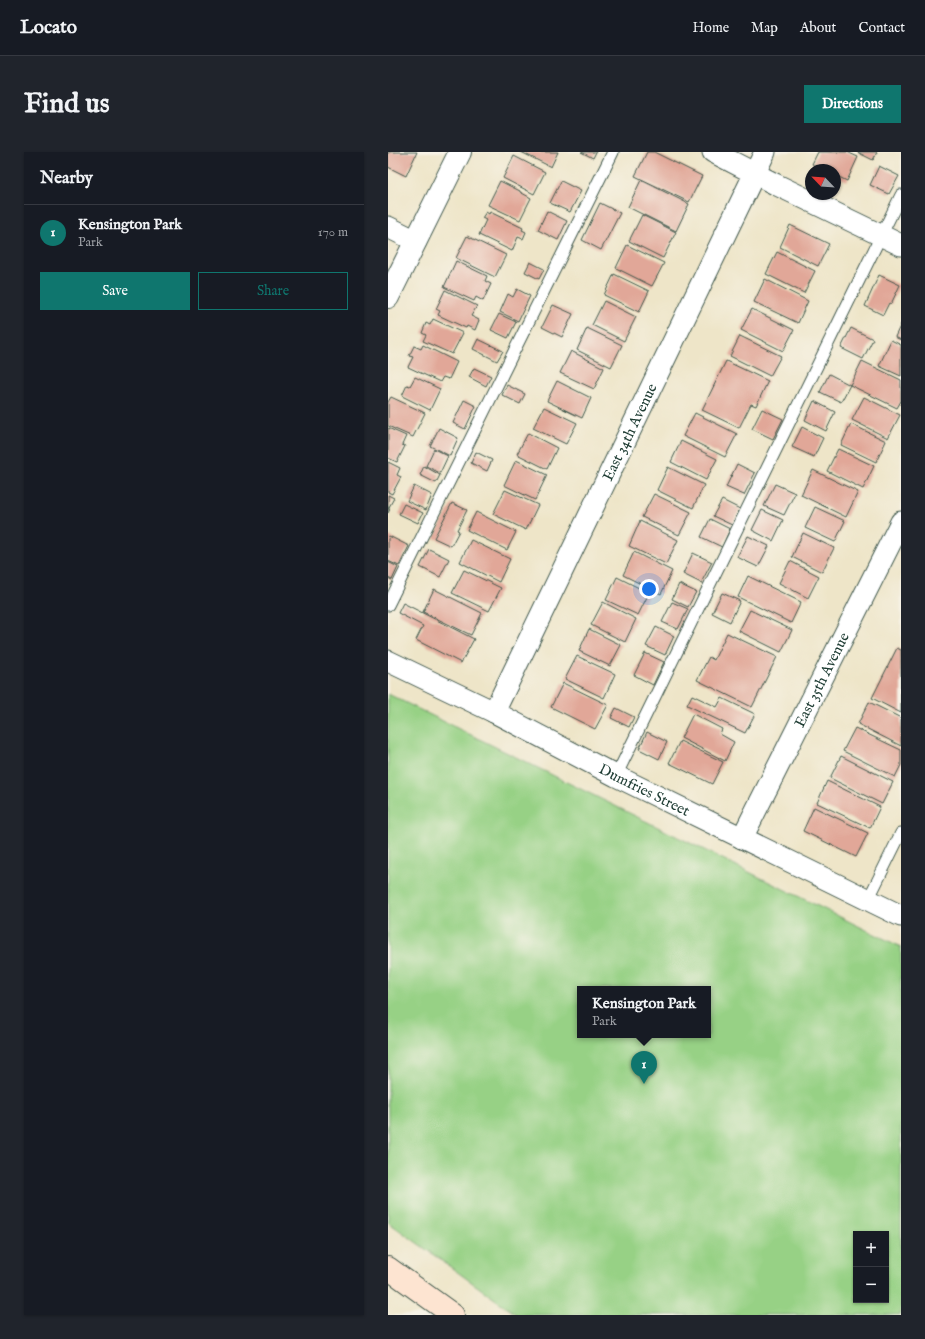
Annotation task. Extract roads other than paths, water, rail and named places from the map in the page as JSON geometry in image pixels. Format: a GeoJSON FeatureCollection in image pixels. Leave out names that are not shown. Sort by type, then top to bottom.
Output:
{"type":"FeatureCollection","features":[{"type":"Feature","properties":{"kind":"main road"},"geometry":{"type":"LineString","coordinates":[[388,1268],[453,1315]]}},
{"type":"Feature","properties":{"kind":"street"},"geometry":{"type":"LineString","coordinates":[[388,297],[460,152]]}},
{"type":"Feature","properties":{"kind":"street"},"geometry":{"type":"LineString","coordinates":[[713,152],[901,245]]}},
{"type":"Feature","properties":{"kind":"street","name":"East 34th Avenue"},"geometry":{"type":"LineString","coordinates":[[494,712],[765,152]]}},
{"type":"Feature","properties":{"kind":"street"},"geometry":{"type":"LineString","coordinates":[[388,227],[416,240]]}},
{"type":"Feature","properties":{"kind":"street","name":"East 35th Avenue"},"geometry":{"type":"LineString","coordinates":[[742,838],[901,522]]}},
{"type":"Feature","properties":{"kind":"street","name":"Dumfries Street"},"geometry":{"type":"LineString","coordinates":[[388,661],[494,712],[616,776],[901,916]]}},
{"type":"Feature","properties":{"kind":"lane"},"geometry":{"type":"LineString","coordinates":[[388,605],[613,152]]}},
{"type":"Feature","properties":{"kind":"lane"},"geometry":{"type":"LineString","coordinates":[[616,776],[901,195]]}},
{"type":"Feature","properties":{"kind":"lane"},"geometry":{"type":"LineString","coordinates":[[868,900],[901,833]]}},
{"type":"Feature","properties":{"kind":"place","name":"Kensington Park"},"geometry":{"type":"Point","coordinates":[644,1084]}}]}
